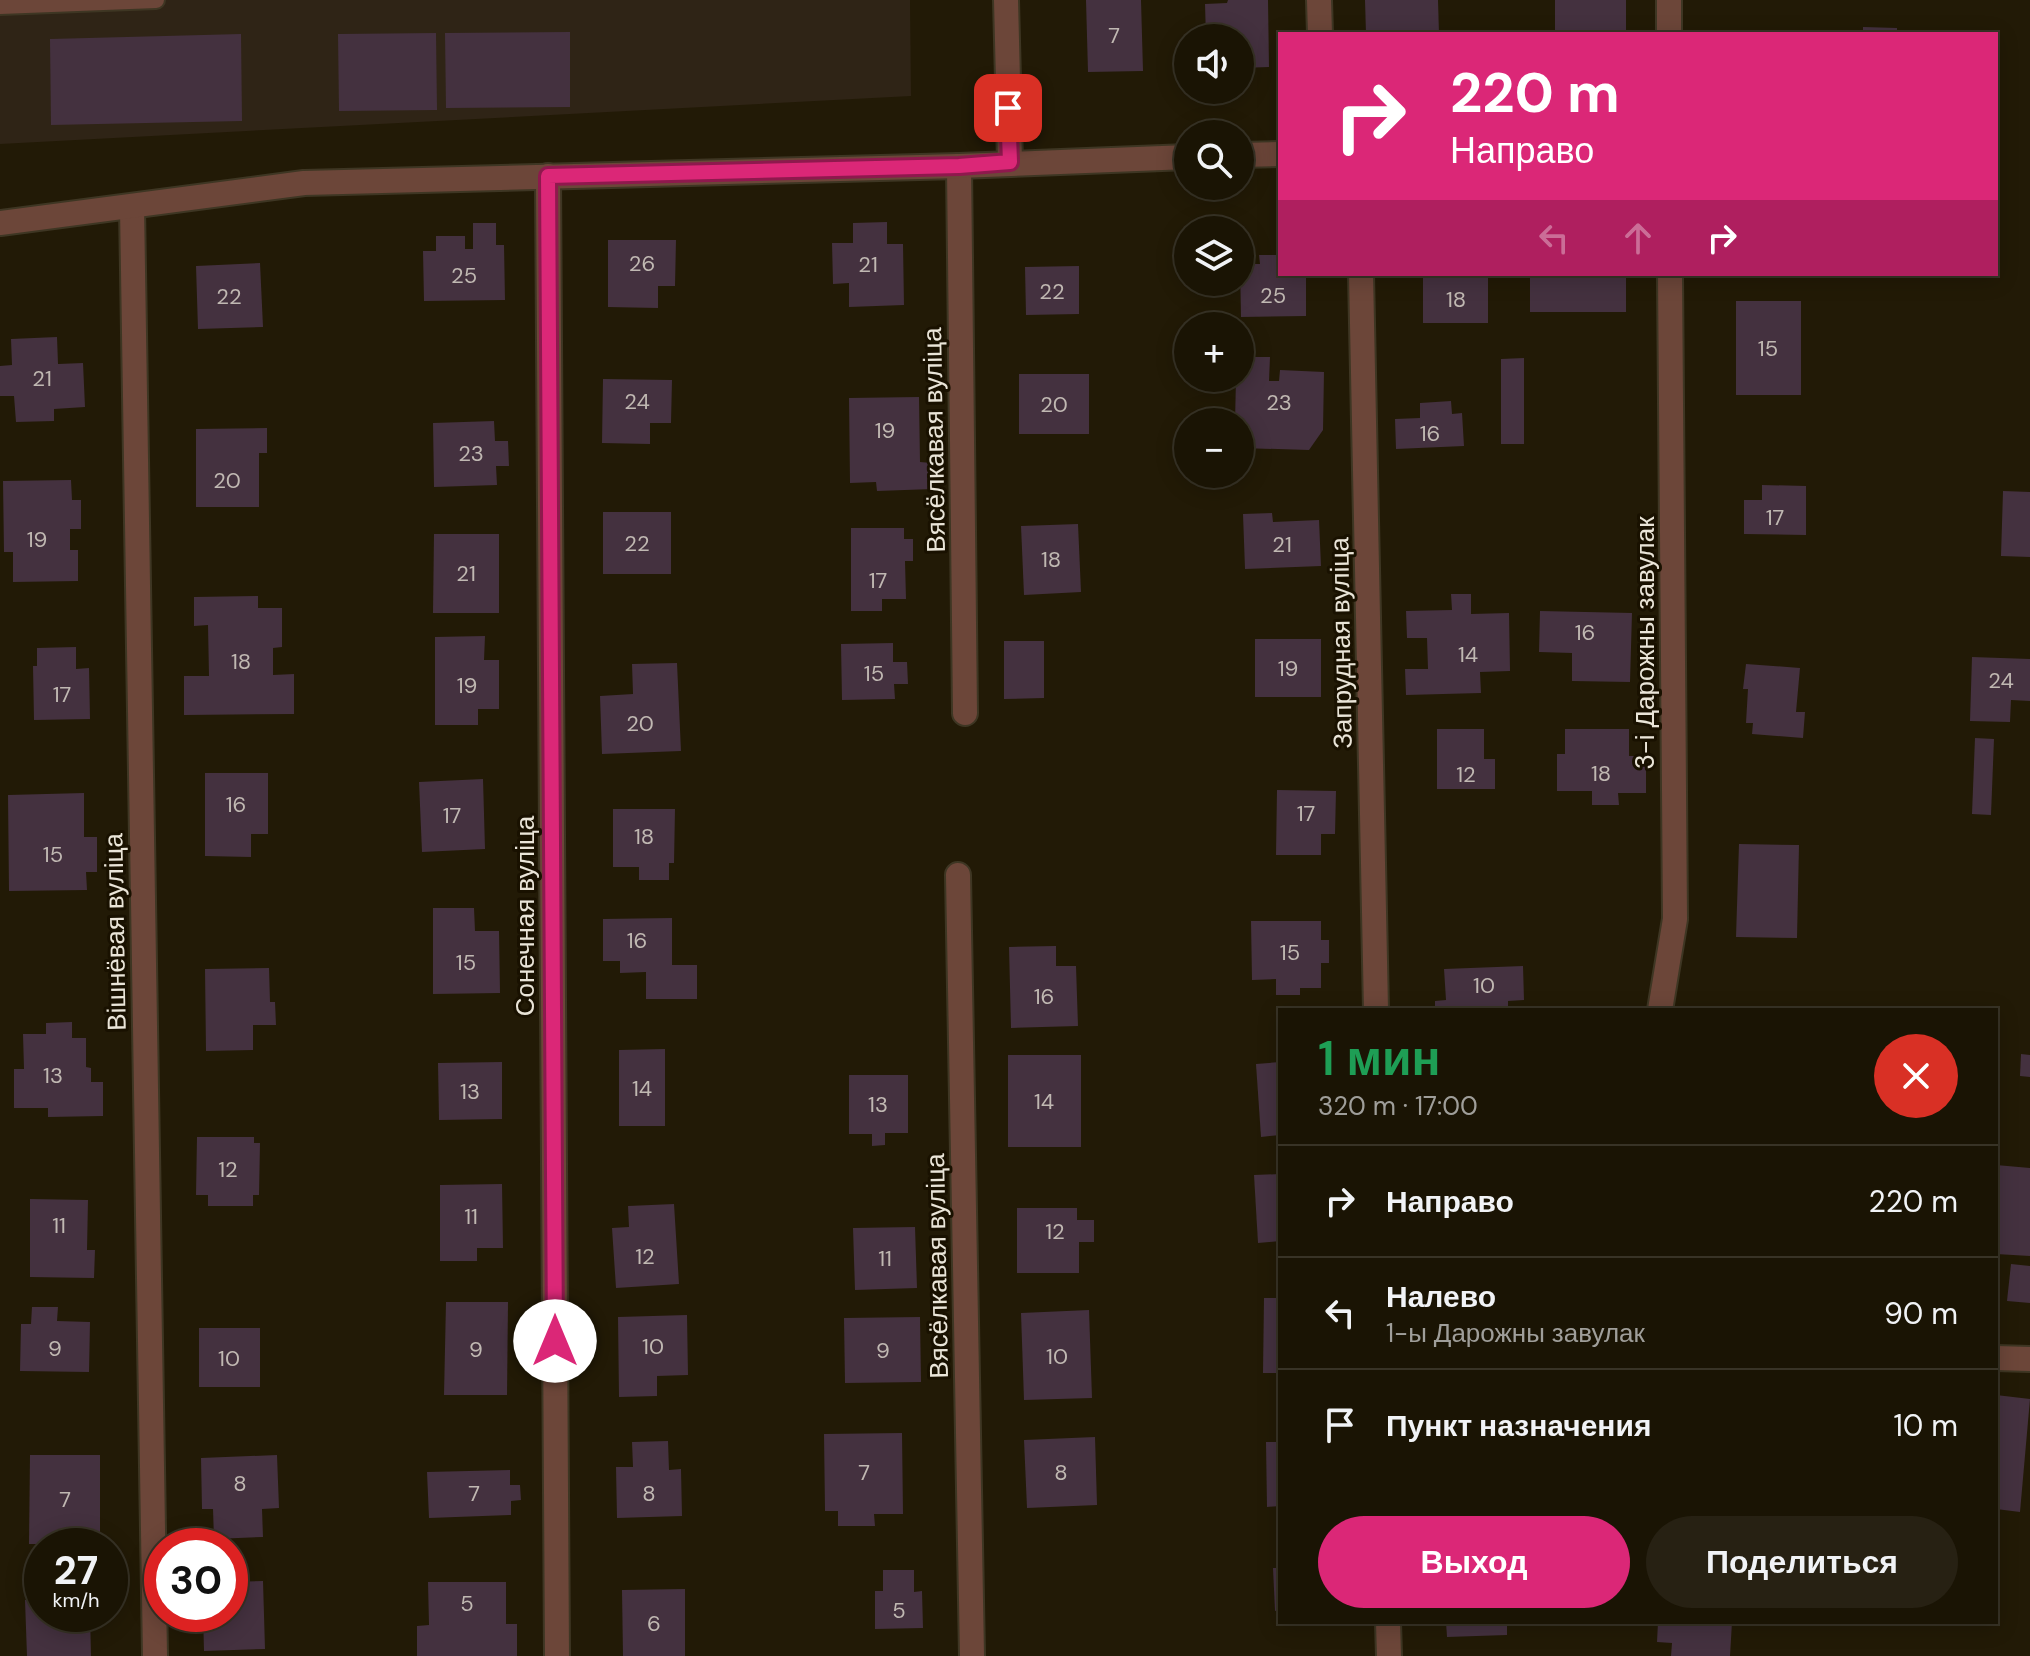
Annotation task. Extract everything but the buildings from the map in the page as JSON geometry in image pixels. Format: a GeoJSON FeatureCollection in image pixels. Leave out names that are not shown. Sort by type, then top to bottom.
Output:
{"type":"FeatureCollection","features":[{"type":"Feature","properties":{"kind":"street"},"geometry":{"type":"LineString","coordinates":[[1006,0],[1010,162]]}},
{"type":"Feature","properties":{"kind":"street"},"geometry":{"type":"LineString","coordinates":[[1319,0],[1320,32]]}},
{"type":"Feature","properties":{"kind":"street"},"geometry":{"type":"LineString","coordinates":[[1669,0],[1669,32]]}},
{"type":"Feature","properties":{"kind":"street"},"geometry":{"type":"LineString","coordinates":[[1254,155],[1278,154]]}},
{"type":"Feature","properties":{"kind":"street"},"geometry":{"type":"LineString","coordinates":[[0,223],[304,183],[1174,157]]}},
{"type":"Feature","properties":{"kind":"street","name":"Вясёлкавая вуліца"},"geometry":{"type":"LineString","coordinates":[[959,166],[965,713]]}},
{"type":"Feature","properties":{"kind":"street","name":"Сонечная вуліца"},"geometry":{"type":"LineString","coordinates":[[548,176],[557,1656]]}},
{"type":"Feature","properties":{"kind":"street","name":"Вішнёвая вуліца"},"geometry":{"type":"LineString","coordinates":[[132,207],[155,1656]]}},
{"type":"Feature","properties":{"kind":"street","name":"Запрудная вуліца"},"geometry":{"type":"LineString","coordinates":[[1361,276],[1376,1008]]}},
{"type":"Feature","properties":{"kind":"street","name":"3-і Дарожны завулак"},"geometry":{"type":"LineString","coordinates":[[1660,1008],[1675,919],[1670,276]]}},
{"type":"Feature","properties":{"kind":"street","name":"Вясёлкавая вуліца"},"geometry":{"type":"LineString","coordinates":[[958,875],[972,1656]]}},
{"type":"Feature","properties":{"kind":"street"},"geometry":{"type":"LineString","coordinates":[[1998,1358],[2030,1359]]}},
{"type":"Feature","properties":{"kind":"street"},"geometry":{"type":"LineString","coordinates":[[1388,1624],[1389,1656]]}},
{"type":"Feature","properties":{"kind":"lane"},"geometry":{"type":"LineString","coordinates":[[0,6],[156,0]]}},
{"type":"Feature","properties":{"kind":"shaded area"},"geometry":{"type":"Polygon","coordinates":[[[0,0],[910,0],[911,96],[0,144],[0,0]]]}},
{"type":"Feature","properties":{"kind":"route"},"geometry":{"type":"LineString","coordinates":[[555,1341],[548,176],[959,166],[1010,162],[1008,108]]}}]}
